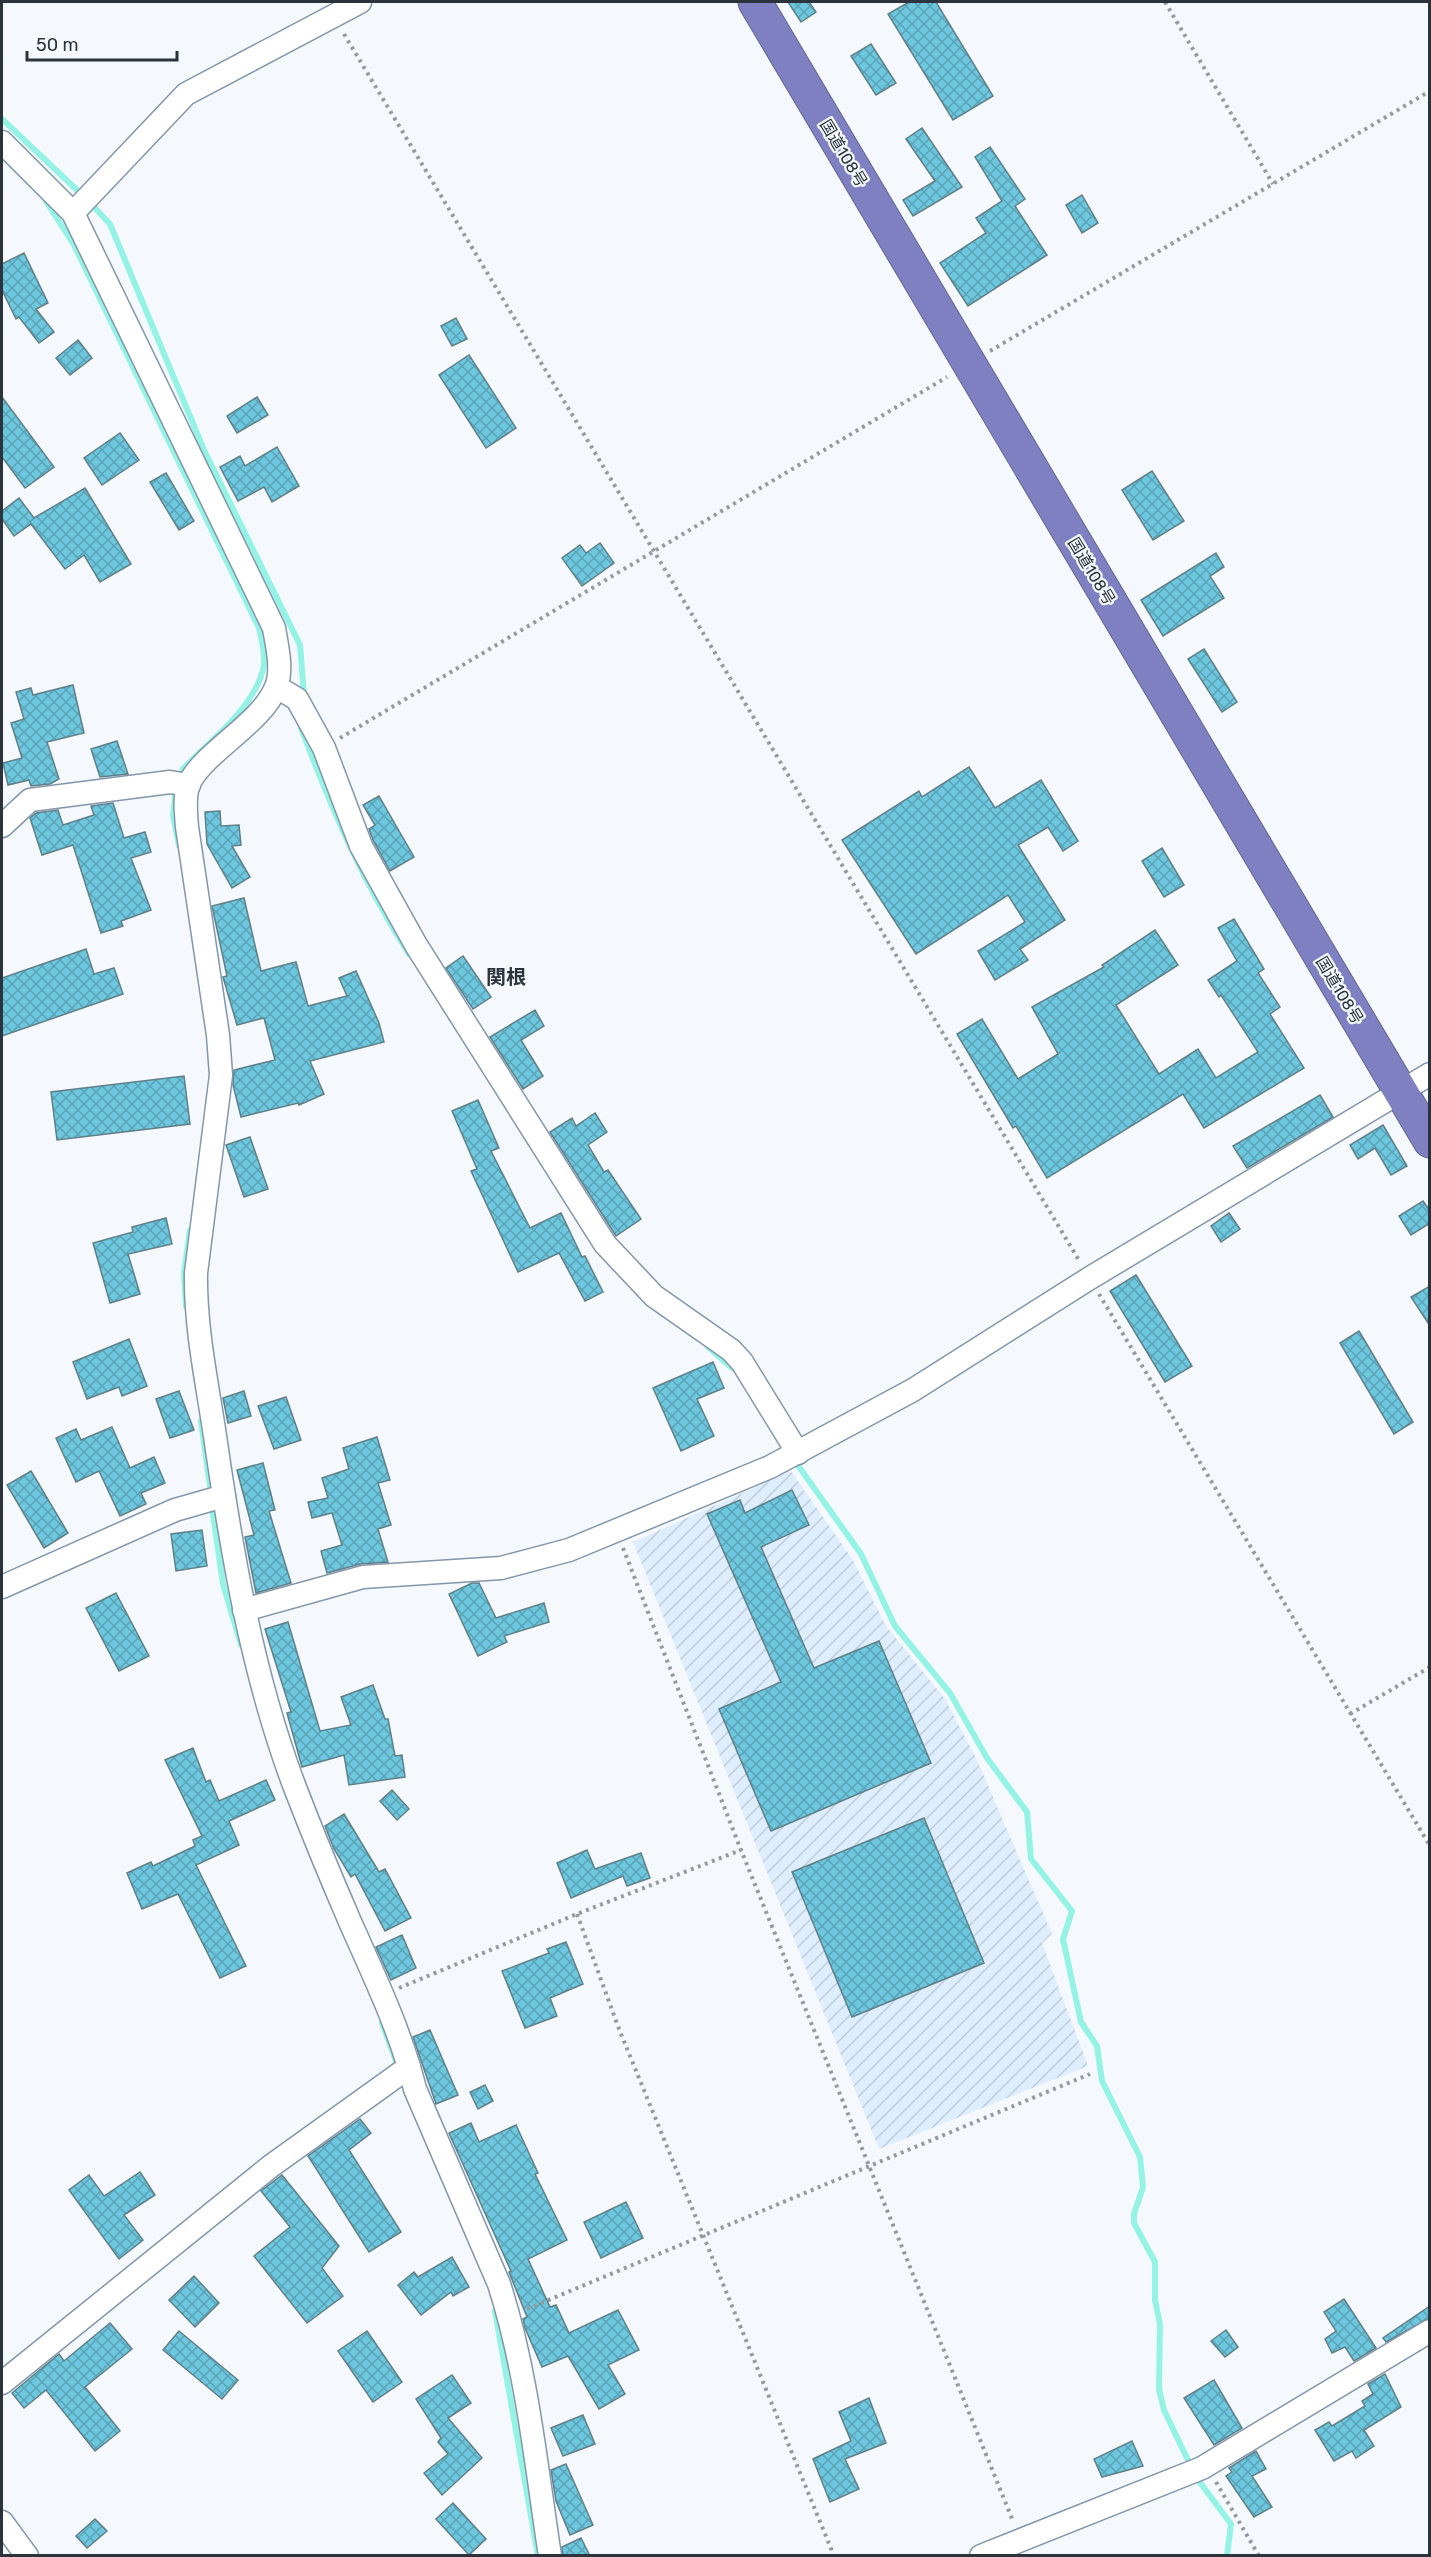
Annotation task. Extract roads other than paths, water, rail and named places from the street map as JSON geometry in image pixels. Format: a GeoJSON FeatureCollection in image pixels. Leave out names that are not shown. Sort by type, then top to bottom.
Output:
{"type":"FeatureCollection","features":[{"type":"Feature","properties":{"kind":"highway","name":"国道108号"},"geometry":{"type":"LineString","coordinates":[[755,2],[1430,1141]]}},
{"type":"Feature","properties":{"kind":"street"},"geometry":{"type":"LineString","coordinates":[[74,213],[186,94],[330,10],[360,2]]}},
{"type":"Feature","properties":{"kind":"street"},"geometry":{"type":"LineString","coordinates":[[2,141],[74,213],[274,628],[279,657],[277,687],[262,709],[193,776],[181,784],[30,800],[2,826]]}},
{"type":"Feature","properties":{"kind":"street"},"geometry":{"type":"LineString","coordinates":[[277,687],[297,699],[324,747],[361,846],[416,945],[606,1244],[654,1296],[731,1350],[742,1362],[798,1453]]}},
{"type":"Feature","properties":{"kind":"street"},"geometry":{"type":"LineString","coordinates":[[181,784],[185,798],[187,827],[218,1035],[221,1075],[196,1273],[195,1298],[224,1496],[244,1610],[293,1782],[383,1995],[415,2089],[490,2262],[509,2316],[520,2364],[550,2556]]}},
{"type":"Feature","properties":{"kind":"street"},"geometry":{"type":"LineString","coordinates":[[244,1610],[363,1577],[501,1568],[531,1561],[569,1550],[616,1531],[798,1453],[913,1390],[1090,1278],[1430,1074]]}},
{"type":"Feature","properties":{"kind":"street"},"geometry":{"type":"LineString","coordinates":[[2,1587],[174,1510],[224,1496]]}},
{"type":"Feature","properties":{"kind":"street"},"geometry":{"type":"LineString","coordinates":[[2,2383],[271,2166],[409,2067]]}},
{"type":"Feature","properties":{"kind":"street"},"geometry":{"type":"LineString","coordinates":[[981,2556],[1199,2469],[1430,2331]]}},
{"type":"Feature","properties":{"kind":"street"},"geometry":{"type":"LineString","coordinates":[[2,2522],[27,2556]]}},
{"type":"Feature","properties":{"kind":"waterway"},"geometry":{"type":"LineString","coordinates":[[2,119],[78,191]]}},
{"type":"Feature","properties":{"kind":"waterway"},"geometry":{"type":"LineString","coordinates":[[46,201],[74,245],[259,628],[264,660],[258,685],[229,724],[183,769],[180,779]]}},
{"type":"Feature","properties":{"kind":"waterway"},"geometry":{"type":"LineString","coordinates":[[94,207],[110,224],[204,450],[300,645],[304,695]]}},
{"type":"Feature","properties":{"kind":"waterway"},"geometry":{"type":"LineString","coordinates":[[301,728],[349,844],[377,900],[409,954]]}},
{"type":"Feature","properties":{"kind":"waterway"},"geometry":{"type":"LineString","coordinates":[[176,788],[173,815],[179,846]]}},
{"type":"Feature","properties":{"kind":"waterway"},"geometry":{"type":"LineString","coordinates":[[186,1306],[184,1273],[190,1230]]}},
{"type":"Feature","properties":{"kind":"waterway"},"geometry":{"type":"LineString","coordinates":[[708,1347],[732,1368]]}},
{"type":"Feature","properties":{"kind":"waterway"},"geometry":{"type":"LineString","coordinates":[[201,1421],[210,1486]]}},
{"type":"Feature","properties":{"kind":"waterway"},"geometry":{"type":"LineString","coordinates":[[797,1464],[861,1554],[895,1626],[950,1693],[987,1758],[1027,1812],[1031,1859],[1072,1911],[1063,1939],[1081,2022],[1097,2046],[1102,2081],[1140,2157],[1143,2187],[1134,2214],[1134,2223],[1155,2262],[1155,2300],[1160,2324],[1159,2389],[1164,2410],[1196,2477],[1231,2524],[1227,2556]]}},
{"type":"Feature","properties":{"kind":"waterway"},"geometry":{"type":"LineString","coordinates":[[212,1507],[223,1584],[241,1645]]}},
{"type":"Feature","properties":{"kind":"waterway"},"geometry":{"type":"LineString","coordinates":[[382,2023],[396,2061]]}},
{"type":"Feature","properties":{"kind":"waterway"},"geometry":{"type":"LineString","coordinates":[[495,2311],[538,2556]]}},
{"type":"Feature","properties":{"kind":"district","name":"関根"},"geometry":{"type":"Point","coordinates":[506,977]}}]}
